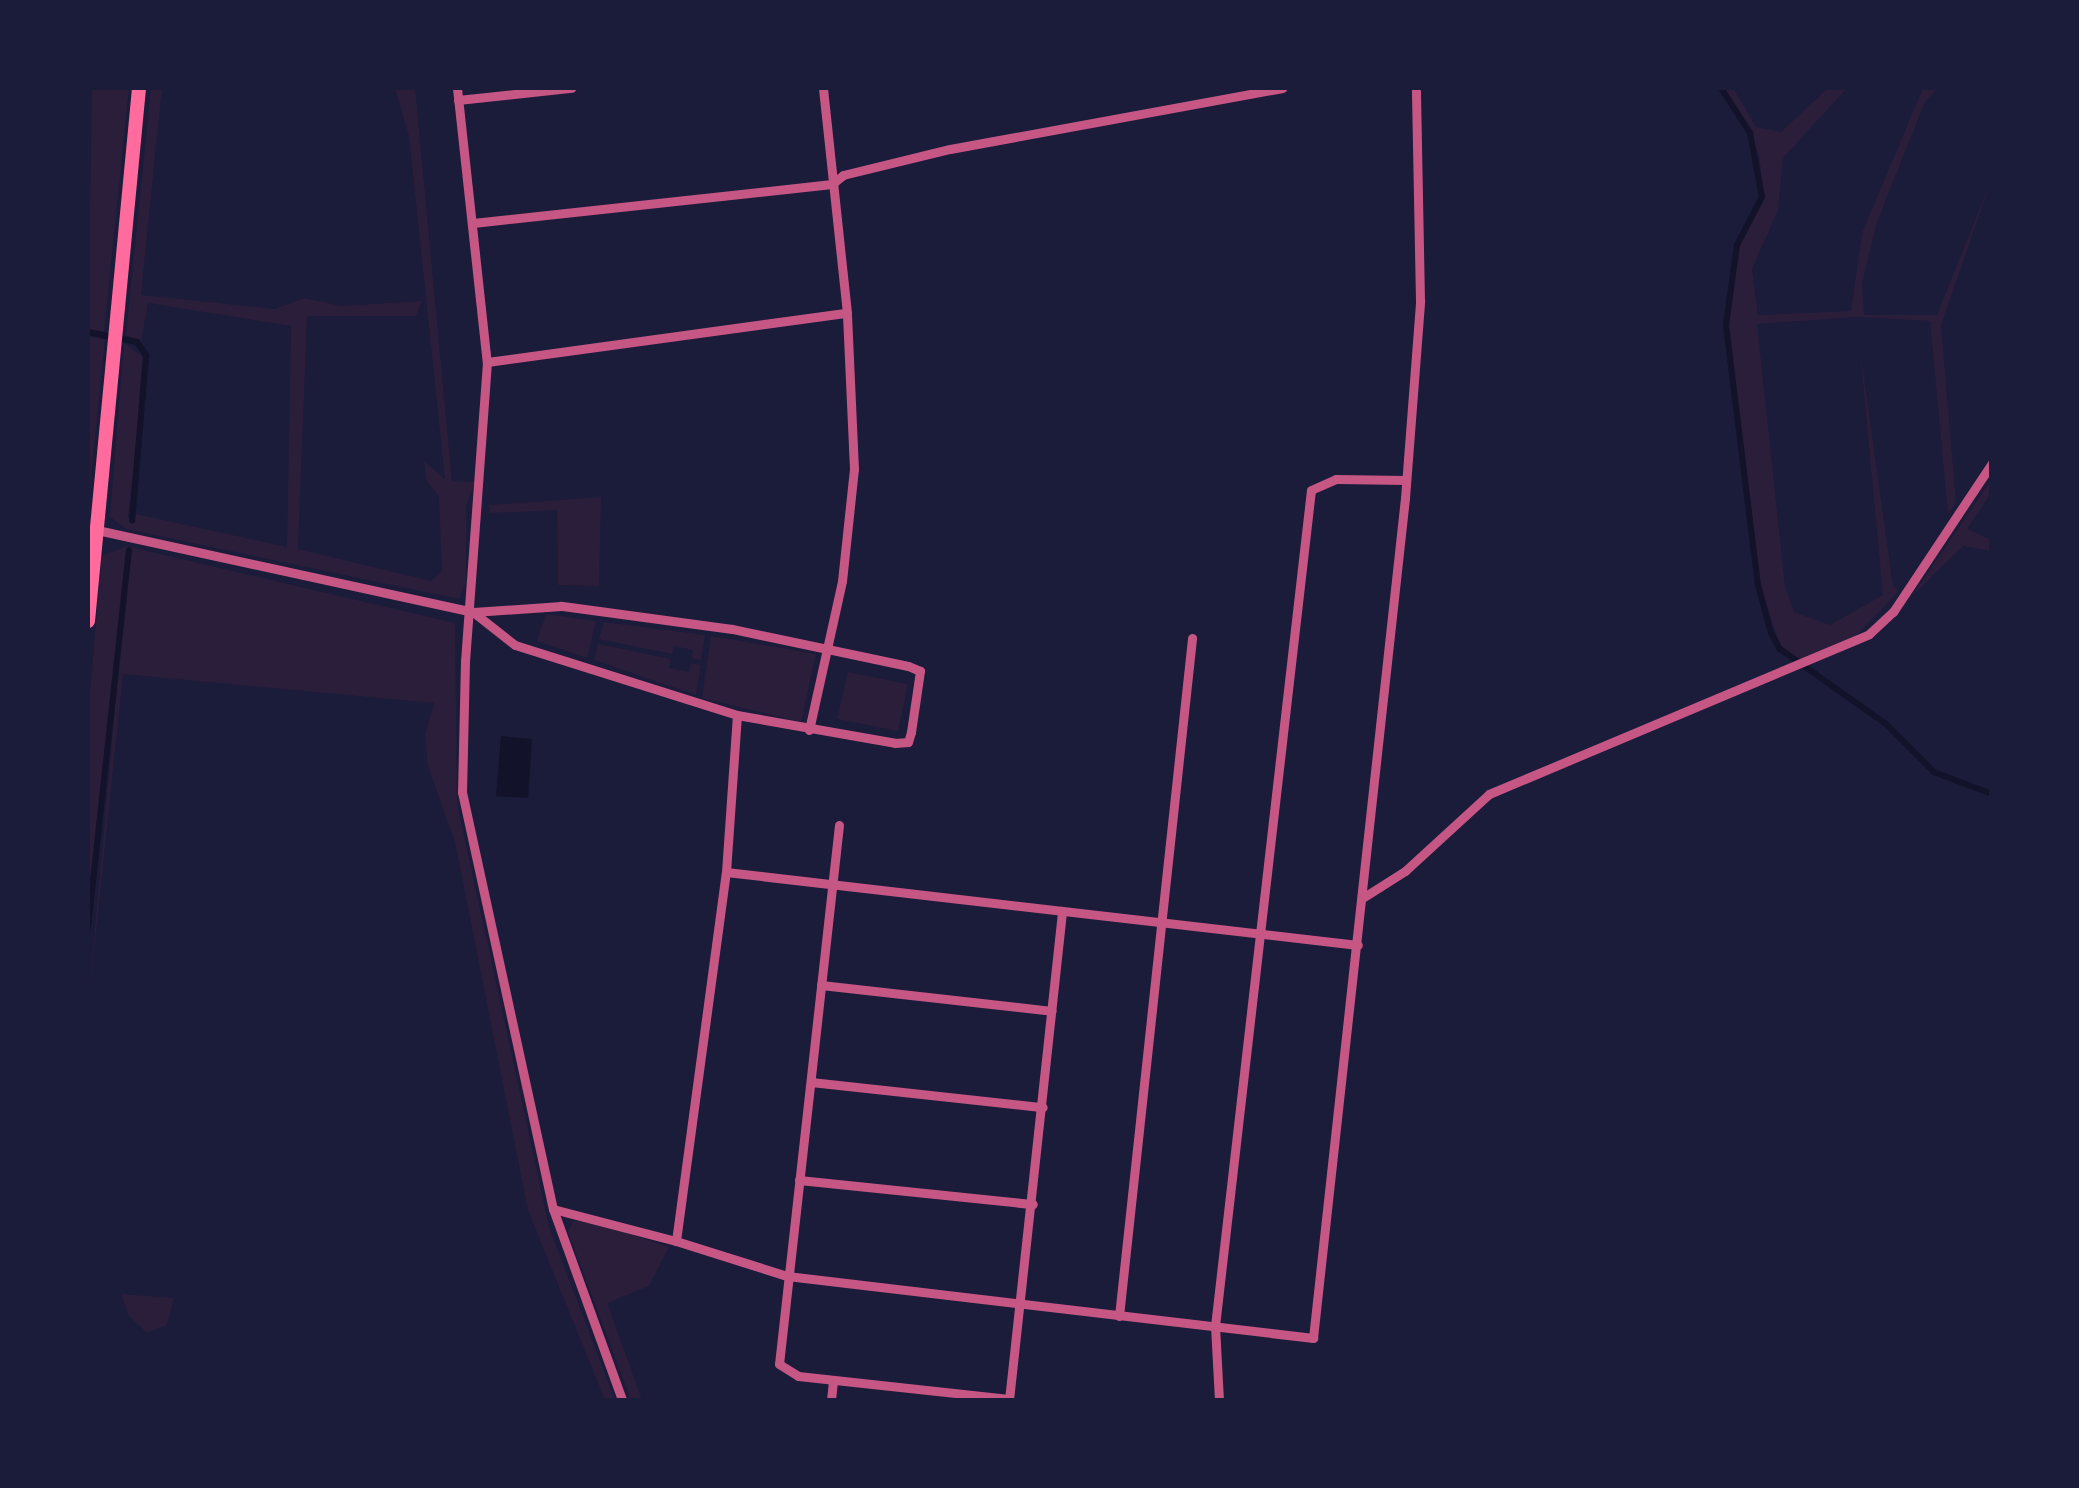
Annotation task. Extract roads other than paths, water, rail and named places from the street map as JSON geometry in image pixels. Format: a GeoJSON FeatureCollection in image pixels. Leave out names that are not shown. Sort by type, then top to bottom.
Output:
{"type":"FeatureCollection","features":[{"type":"Feature","properties":{"kind":"main road"},"geometry":{"type":"LineString","coordinates":[[88,621],[139,88]]}},
{"type":"Feature","properties":{"kind":"street"},"geometry":{"type":"LineString","coordinates":[[457,88],[487,362],[472,612],[464,661],[462,792],[553,1209],[622,1400]]}},
{"type":"Feature","properties":{"kind":"street"},"geometry":{"type":"LineString","coordinates":[[458,100],[571,88]]}},
{"type":"Feature","properties":{"kind":"street"},"geometry":{"type":"LineString","coordinates":[[809,730],[828,648],[854,469],[847,313],[823,88]]}},
{"type":"Feature","properties":{"kind":"street"},"geometry":{"type":"LineString","coordinates":[[473,223],[832,184],[843,175],[950,149],[1282,88]]}},
{"type":"Feature","properties":{"kind":"street"},"geometry":{"type":"LineString","coordinates":[[553,1209],[788,1276],[1313,1338],[1364,897],[1406,480],[1420,301],[1416,88]]}},
{"type":"Feature","properties":{"kind":"street"},"geometry":{"type":"LineString","coordinates":[[487,362],[847,313]]}},
{"type":"Feature","properties":{"kind":"street"},"geometry":{"type":"LineString","coordinates":[[1364,897],[1405,870],[1490,794],[1807,665],[1868,634],[1892,612],[1992,463]]}},
{"type":"Feature","properties":{"kind":"street"},"geometry":{"type":"LineString","coordinates":[[1218,1400],[1215,1326],[1312,490],[1336,479],[1406,480]]}},
{"type":"Feature","properties":{"kind":"street"},"geometry":{"type":"LineString","coordinates":[[97,530],[472,612],[560,606],[828,648],[920,671],[911,732],[908,742],[895,742],[737,715],[515,645],[472,612]]}},
{"type":"Feature","properties":{"kind":"street"},"geometry":{"type":"LineString","coordinates":[[1118,1316],[1192,638]]}},
{"type":"Feature","properties":{"kind":"street"},"geometry":{"type":"LineString","coordinates":[[676,1241],[726,872],[737,715]]}},
{"type":"Feature","properties":{"kind":"street"},"geometry":{"type":"LineString","coordinates":[[838,824],[779,1364],[784,1372],[1009,1400],[1034,1204],[1062,910]]}},
{"type":"Feature","properties":{"kind":"street"},"geometry":{"type":"LineString","coordinates":[[726,872],[1358,945]]}},
{"type":"Feature","properties":{"kind":"street"},"geometry":{"type":"LineString","coordinates":[[821,985],[1052,1011]]}},
{"type":"Feature","properties":{"kind":"street"},"geometry":{"type":"LineString","coordinates":[[811,1082],[1043,1107]]}},
{"type":"Feature","properties":{"kind":"street"},"geometry":{"type":"LineString","coordinates":[[799,1180],[1034,1204]]}},
{"type":"Feature","properties":{"kind":"street"},"geometry":{"type":"LineString","coordinates":[[831,1400],[833,1381]]}},
{"type":"Feature","properties":{"kind":"waterway"},"geometry":{"type":"LineString","coordinates":[[1721,88],[1750,133],[1762,197],[1737,245],[1726,325],[1758,585],[1771,633],[1780,649],[1886,724],[1934,772],[1992,794]]}},
{"type":"Feature","properties":{"kind":"waterway"},"geometry":{"type":"LineString","coordinates":[[88,332],[137,342],[146,355],[132,520]]}},
{"type":"Feature","properties":{"kind":"waterway"},"geometry":{"type":"LineString","coordinates":[[88,927],[129,550]]}}]}
